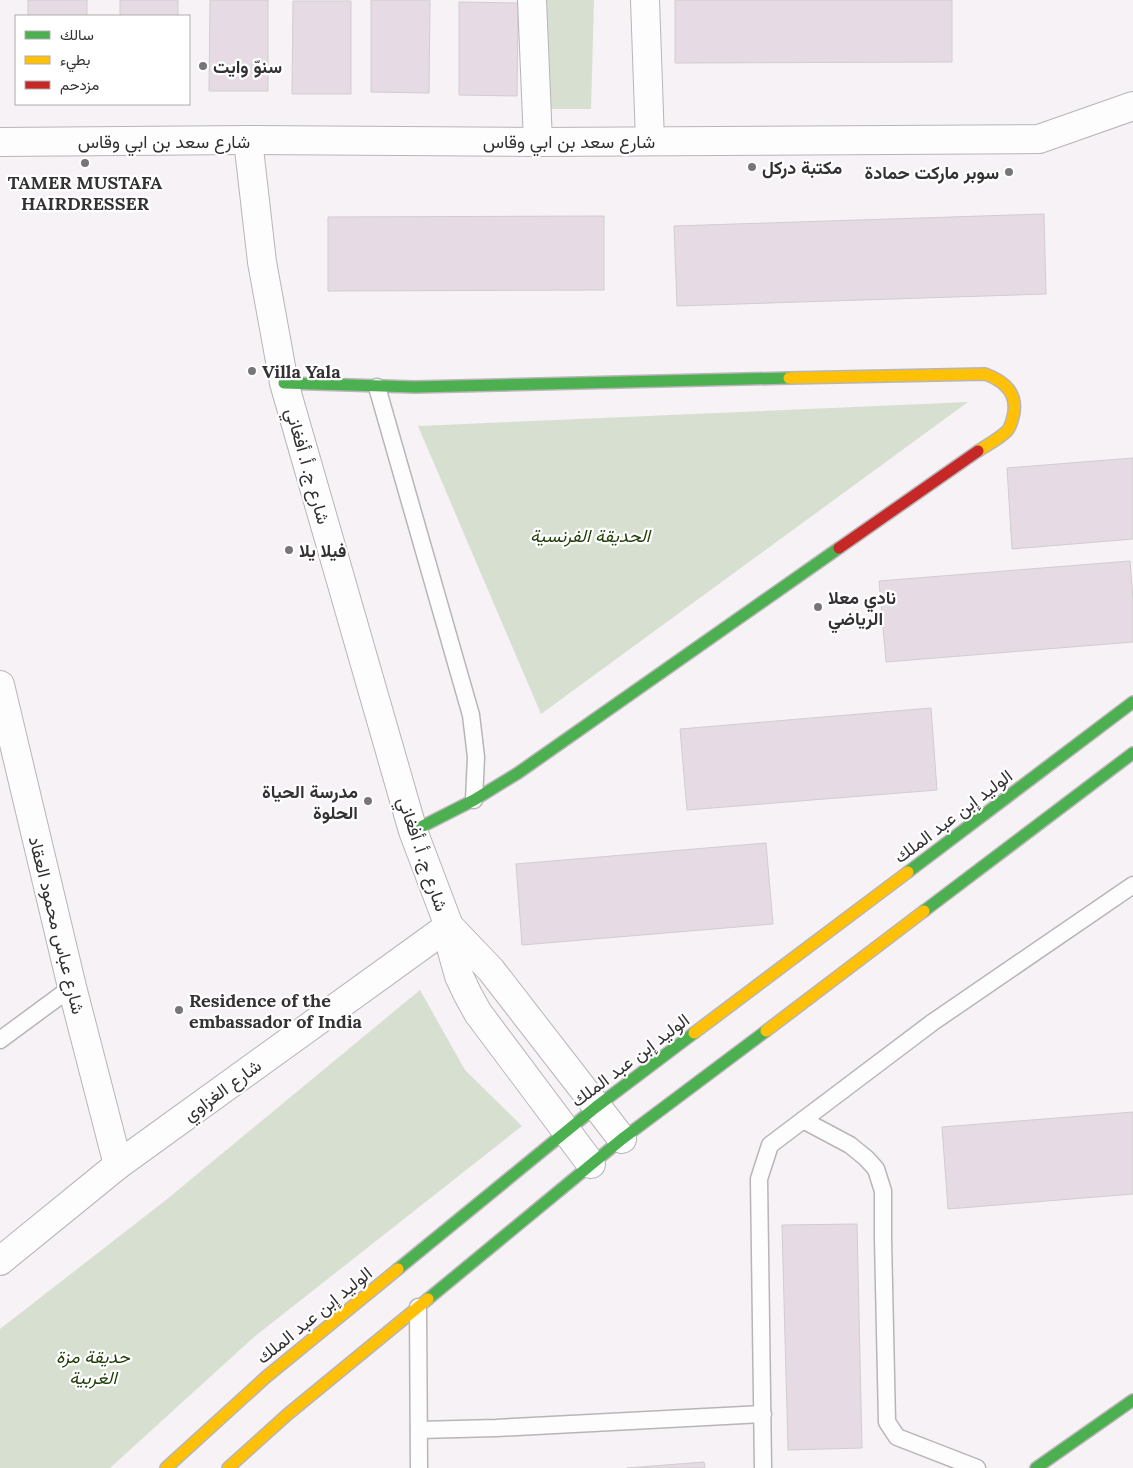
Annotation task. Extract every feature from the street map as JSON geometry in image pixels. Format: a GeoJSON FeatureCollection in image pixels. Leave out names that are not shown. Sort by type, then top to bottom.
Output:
{"type":"FeatureCollection","features":[{"type":"Feature","properties":{"kind":"main road"},"geometry":{"type":"LineString","coordinates":[[284,383],[424,387],[985,374],[995,376],[1004,382],[1011,390],[1015,400],[1016,411],[1008,430],[518,773],[474,800],[413,831]]}},
{"type":"Feature","properties":{"kind":"main road","name":"الوليد إبن عبد الملك"},"geometry":{"type":"LineString","coordinates":[[166,1468],[266,1377],[596,1107],[1133,702]]}},
{"type":"Feature","properties":{"kind":"main road"},"geometry":{"type":"LineString","coordinates":[[228,1468],[288,1414],[622,1139],[1133,754]]}},
{"type":"Feature","properties":{"kind":"main road"},"geometry":{"type":"LineString","coordinates":[[1036,1468],[1133,1400]]}},
{"type":"Feature","properties":{"kind":"street"},"geometry":{"type":"LineString","coordinates":[[532,0],[538,142]]}},
{"type":"Feature","properties":{"kind":"street"},"geometry":{"type":"LineString","coordinates":[[646,0],[650,141]]}},
{"type":"Feature","properties":{"kind":"street","name":"شارع سعد بن ابي وقاس"},"geometry":{"type":"LineString","coordinates":[[0,142],[248,140],[538,142],[1039,140],[1133,106]]}},
{"type":"Feature","properties":{"kind":"street","name":"شارع ج. أ. أفغاني"},"geometry":{"type":"LineString","coordinates":[[248,140],[262,262],[284,383],[413,831],[449,926],[452,951],[460,976],[468,996],[478,1013],[591,1164]]}},
{"type":"Feature","properties":{"kind":"street","name":"شارع عباس محمود العقاد"},"geometry":{"type":"LineString","coordinates":[[0,685],[72,987],[118,1165]]}},
{"type":"Feature","properties":{"kind":"street","name":"شارع ج. أ. أفغاني"},"geometry":{"type":"LineString","coordinates":[[449,926],[491,970],[622,1139]]}},
{"type":"Feature","properties":{"kind":"street","name":"شارع الغزاوي"},"geometry":{"type":"LineString","coordinates":[[0,1261],[118,1165],[449,926]]}},
{"type":"Feature","properties":{"kind":"lane"},"geometry":{"type":"LineString","coordinates":[[377,386],[471,715],[476,757],[474,800]]}},
{"type":"Feature","properties":{"kind":"lane"},"geometry":{"type":"LineString","coordinates":[[763,1468],[759,1179],[770,1146],[933,1022],[1133,885]]}},
{"type":"Feature","properties":{"kind":"lane"},"geometry":{"type":"LineString","coordinates":[[0,1040],[72,987]]}},
{"type":"Feature","properties":{"kind":"lane"},"geometry":{"type":"LineString","coordinates":[[803,1120],[850,1145],[866,1158],[876,1169],[883,1191],[887,1422],[897,1437],[977,1468]]}},
{"type":"Feature","properties":{"kind":"lane"},"geometry":{"type":"LineString","coordinates":[[418,1307],[419,1468]]}},
{"type":"Feature","properties":{"kind":"lane"},"geometry":{"type":"LineString","coordinates":[[419,1430],[496,1428],[763,1414]]}},
{"type":"Feature","properties":{"kind":"green space"},"geometry":{"type":"Polygon","coordinates":[[[543,0],[594,0],[591,109],[545,109],[543,0]]]}},
{"type":"Feature","properties":{"kind":"green space","name":"الحديقة الفرنسية"},"geometry":{"type":"Polygon","coordinates":[[[968,402],[541,714],[418,426],[968,402]]]}},
{"type":"Feature","properties":{"kind":"green space","name":"حديقة مزة الغربية"},"geometry":{"type":"Polygon","coordinates":[[[420,990],[465,1070],[522,1126],[254,1337],[110,1468],[0,1468],[0,1329],[166,1200],[420,990]]]}},
{"type":"Feature","properties":{"kind":"building"},"geometry":{"type":"Polygon","coordinates":[[[28,0],[87,0],[87,15],[28,15],[28,0]]]}},
{"type":"Feature","properties":{"kind":"building"},"geometry":{"type":"Polygon","coordinates":[[[120,0],[178,0],[178,15],[120,15],[120,0]]]}},
{"type":"Feature","properties":{"kind":"building"},"geometry":{"type":"Polygon","coordinates":[[[210,0],[268,0],[268,91],[209,91],[210,0]]]}},
{"type":"Feature","properties":{"kind":"building"},"geometry":{"type":"Polygon","coordinates":[[[371,0],[430,0],[429,93],[371,92],[371,0]]]}},
{"type":"Feature","properties":{"kind":"building"},"geometry":{"type":"Polygon","coordinates":[[[675,0],[952,0],[952,62],[675,63],[675,0]]]}},
{"type":"Feature","properties":{"kind":"building"},"geometry":{"type":"Polygon","coordinates":[[[293,1],[351,1],[351,94],[292,94],[293,1]]]}},
{"type":"Feature","properties":{"kind":"building"},"geometry":{"type":"Polygon","coordinates":[[[459,2],[518,3],[517,96],[459,95],[459,2]]]}},
{"type":"Feature","properties":{"kind":"building"},"geometry":{"type":"Polygon","coordinates":[[[1044,214],[1046,294],[677,306],[674,226],[1044,214]]]}},
{"type":"Feature","properties":{"kind":"building"},"geometry":{"type":"Polygon","coordinates":[[[604,216],[604,290],[328,291],[328,217],[604,216]]]}},
{"type":"Feature","properties":{"kind":"building"},"geometry":{"type":"Polygon","coordinates":[[[1133,458],[1133,539],[1012,549],[1007,468],[1133,458]]]}},
{"type":"Feature","properties":{"kind":"building"},"geometry":{"type":"Polygon","coordinates":[[[1130,561],[1133,600],[1133,642],[886,662],[879,581],[1130,561]]]}},
{"type":"Feature","properties":{"kind":"building"},"geometry":{"type":"Polygon","coordinates":[[[931,708],[937,790],[687,810],[680,729],[931,708]]]}},
{"type":"Feature","properties":{"kind":"building"},"geometry":{"type":"Polygon","coordinates":[[[766,843],[773,924],[522,945],[516,864],[766,843]]]}},
{"type":"Feature","properties":{"kind":"building"},"geometry":{"type":"Polygon","coordinates":[[[1133,1112],[1133,1194],[948,1209],[942,1127],[1133,1112]]]}},
{"type":"Feature","properties":{"kind":"building"},"geometry":{"type":"Polygon","coordinates":[[[857,1224],[862,1448],[788,1450],[782,1225],[857,1224]]]}},
{"type":"Feature","properties":{"kind":"building"},"geometry":{"type":"Polygon","coordinates":[[[704,1462],[705,1468],[627,1468],[704,1462]]]}},
{"type":"Feature","properties":{"kind":"traffic: fast"},"geometry":{"type":"LineString","coordinates":[[284,383],[415,387],[789,378]]}},
{"type":"Feature","properties":{"kind":"traffic: fast"},"geometry":{"type":"LineString","coordinates":[[413,831],[474,800],[518,773],[839,548]]}},
{"type":"Feature","properties":{"kind":"traffic: fast"},"geometry":{"type":"LineString","coordinates":[[908,872],[1133,702]]}},
{"type":"Feature","properties":{"kind":"traffic: fast"},"geometry":{"type":"LineString","coordinates":[[924,911],[1133,753]]}},
{"type":"Feature","properties":{"kind":"traffic: fast"},"geometry":{"type":"LineString","coordinates":[[428,1299],[622,1139],[766,1031]]}},
{"type":"Feature","properties":{"kind":"traffic: fast"},"geometry":{"type":"LineString","coordinates":[[398,1269],[596,1107],[694,1033]]}},
{"type":"Feature","properties":{"kind":"traffic: fast"},"geometry":{"type":"LineString","coordinates":[[1036,1468],[1133,1400]]}},
{"type":"Feature","properties":{"kind":"traffic: slow"},"geometry":{"type":"LineString","coordinates":[[789,378],[985,374],[999,380],[1009,389],[1014,402],[1014,409],[1007,431],[978,451]]}},
{"type":"Feature","properties":{"kind":"traffic: slow"},"geometry":{"type":"LineString","coordinates":[[694,1033],[908,872]]}},
{"type":"Feature","properties":{"kind":"traffic: slow"},"geometry":{"type":"LineString","coordinates":[[766,1031],[924,911]]}},
{"type":"Feature","properties":{"kind":"traffic: slow"},"geometry":{"type":"LineString","coordinates":[[166,1468],[266,1377],[398,1269]]}},
{"type":"Feature","properties":{"kind":"traffic: slow"},"geometry":{"type":"LineString","coordinates":[[228,1468],[288,1414],[428,1299]]}},
{"type":"Feature","properties":{"kind":"traffic: jam"},"geometry":{"type":"LineString","coordinates":[[839,548],[978,451]]}},
{"type":"Feature","properties":{"kind":"place","name":"سنوّ وايت"},"geometry":{"type":"Point","coordinates":[203,66]}},
{"type":"Feature","properties":{"kind":"place","name":"TAMER MUSTAFA HAIRDRESSER"},"geometry":{"type":"Point","coordinates":[85,163]}},
{"type":"Feature","properties":{"kind":"place","name":"مكتبة دركل"},"geometry":{"type":"Point","coordinates":[752,167]}},
{"type":"Feature","properties":{"kind":"place","name":"سوبر ماركت حمادة"},"geometry":{"type":"Point","coordinates":[1009,172]}},
{"type":"Feature","properties":{"kind":"place","name":"Villa Yala"},"geometry":{"type":"Point","coordinates":[252,371]}},
{"type":"Feature","properties":{"kind":"place","name":"فيلا يلا"},"geometry":{"type":"Point","coordinates":[289,550]}},
{"type":"Feature","properties":{"kind":"place","name":"نادي معلا الرياضي"},"geometry":{"type":"Point","coordinates":[818,607]}},
{"type":"Feature","properties":{"kind":"place","name":"مدرسة الحياة الحلوة"},"geometry":{"type":"Point","coordinates":[368,801]}},
{"type":"Feature","properties":{"kind":"place","name":"Residence of the embassador of India"},"geometry":{"type":"Point","coordinates":[179,1010]}}]}
